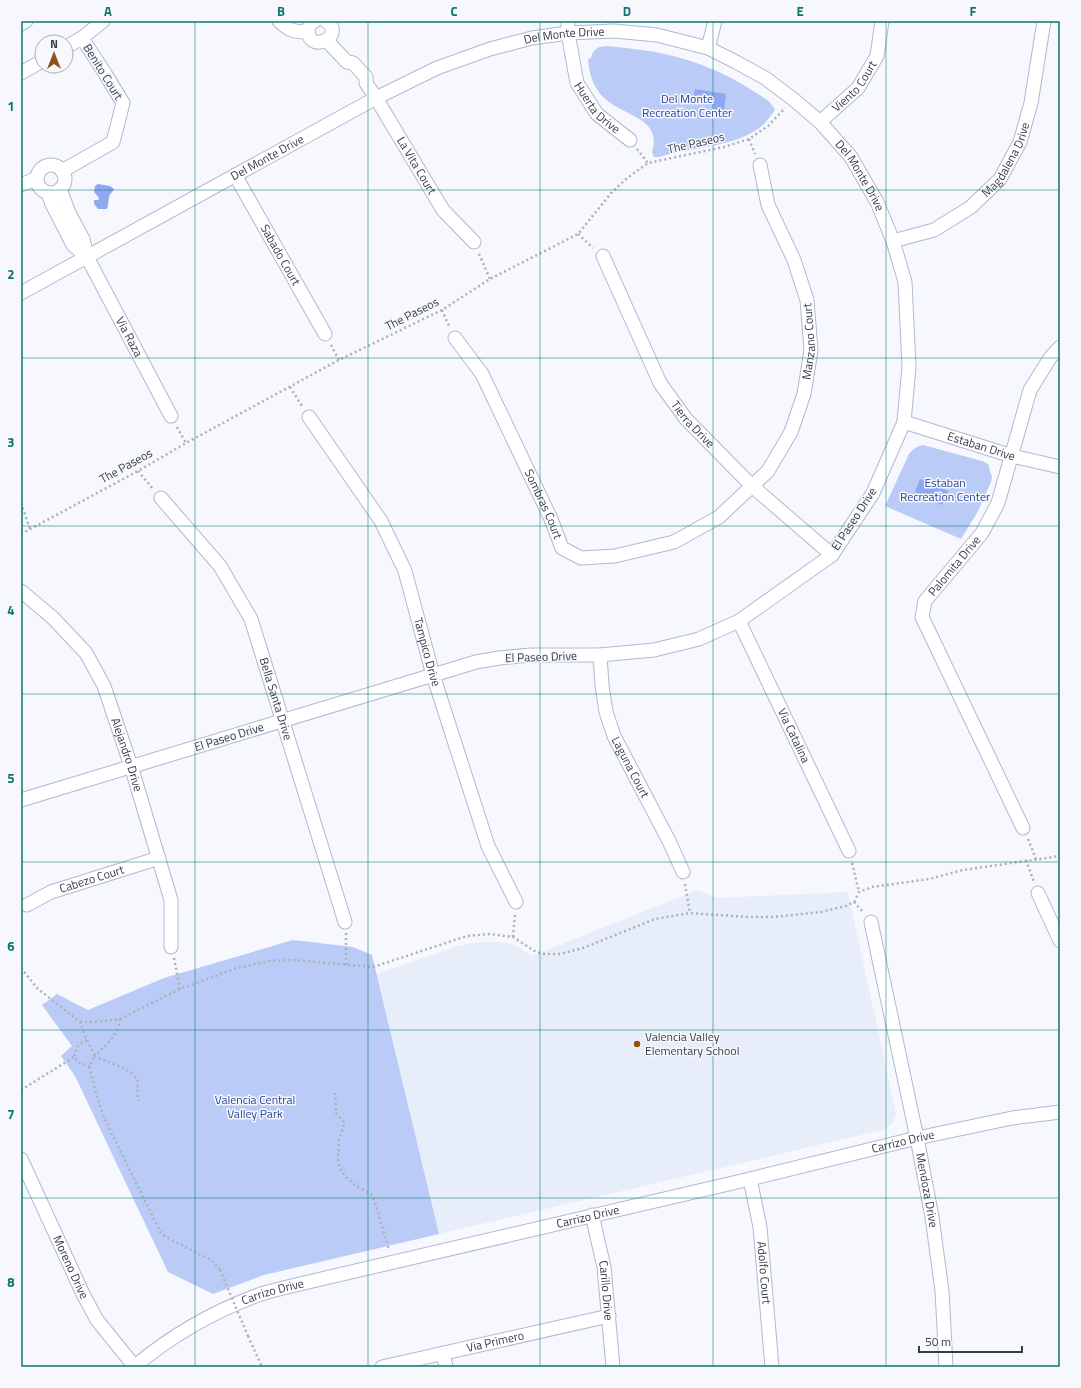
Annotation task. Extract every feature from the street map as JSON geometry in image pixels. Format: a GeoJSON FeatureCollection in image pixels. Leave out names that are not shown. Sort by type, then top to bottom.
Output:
{"type":"FeatureCollection","features":[{"type":"Feature","properties":{"kind":"street"},"geometry":{"type":"LineString","coordinates":[[21,24],[26,21]]}},
{"type":"Feature","properties":{"kind":"street","name":"Benito Court"},"geometry":{"type":"LineString","coordinates":[[74,42],[103,21]]}},
{"type":"Feature","properties":{"kind":"street"},"geometry":{"type":"LineString","coordinates":[[279,21],[284,26],[295,32],[312,27],[310,38],[315,42],[321,43],[327,41],[332,32],[331,27],[326,21]]}},
{"type":"Feature","properties":{"kind":"street"},"geometry":{"type":"LineString","coordinates":[[708,48],[715,21]]}},
{"type":"Feature","properties":{"kind":"street","name":"Viento Court"},"geometry":{"type":"LineString","coordinates":[[820,122],[858,88],[877,56],[882,21]]}},
{"type":"Feature","properties":{"kind":"street","name":"Magdalena Drive"},"geometry":{"type":"LineString","coordinates":[[893,241],[934,230],[971,207],[1000,179],[1020,142],[1031,103],[1044,21]]}},
{"type":"Feature","properties":{"kind":"street","name":"Del Monte Drive"},"geometry":{"type":"LineString","coordinates":[[21,293],[376,98],[436,68],[490,49],[568,27],[657,35],[708,48],[765,78],[820,122],[851,158],[877,202],[893,241],[905,282],[909,367],[904,422]]}},
{"type":"Feature","properties":{"kind":"street","name":"Huerta Drive"},"geometry":{"type":"LineString","coordinates":[[568,27],[577,83],[597,114],[630,140]]}},
{"type":"Feature","properties":{"kind":"street","name":"Benito Court"},"geometry":{"type":"LineString","coordinates":[[62,171],[113,142],[123,103],[82,38]]}},
{"type":"Feature","properties":{"kind":"street","name":"La Vita Court"},"geometry":{"type":"LineString","coordinates":[[327,41],[347,62],[347,69],[359,82],[366,83],[443,210],[474,242]]}},
{"type":"Feature","properties":{"kind":"street"},"geometry":{"type":"LineString","coordinates":[[21,73],[34,66]]}},
{"type":"Feature","properties":{"kind":"street","name":"Manzano Court"},"geometry":{"type":"LineString","coordinates":[[752,486],[768,471],[791,432],[804,394],[811,350],[807,300],[794,260],[768,205],[760,165]]}},
{"type":"Feature","properties":{"kind":"street"},"geometry":{"type":"LineString","coordinates":[[45,166],[54,166],[62,171],[65,179],[64,184],[60,189],[54,193],[48,193],[40,189],[36,178],[38,172],[45,166]]}},
{"type":"Feature","properties":{"kind":"street","name":"Sabado Court"},"geometry":{"type":"LineString","coordinates":[[236,175],[325,334]]}},
{"type":"Feature","properties":{"kind":"street"},"geometry":{"type":"LineString","coordinates":[[21,185],[36,178]]}},
{"type":"Feature","properties":{"kind":"street","name":"Via Raza"},"geometry":{"type":"LineString","coordinates":[[60,189],[69,212],[84,240],[87,257],[171,416]]}},
{"type":"Feature","properties":{"kind":"street","name":"Via Raza"},"geometry":{"type":"LineString","coordinates":[[48,193],[73,245],[87,257]]}},
{"type":"Feature","properties":{"kind":"street","name":"Tierra Drive"},"geometry":{"type":"LineString","coordinates":[[602,256],[660,383],[686,419],[752,486],[832,555]]}},
{"type":"Feature","properties":{"kind":"street","name":"Sombras Court"},"geometry":{"type":"LineString","coordinates":[[455,338],[482,374],[551,520],[562,548],[581,558],[615,556],[674,542],[719,517],[752,486]]}},
{"type":"Feature","properties":{"kind":"street","name":"Palomita Drive"},"geometry":{"type":"LineString","coordinates":[[1023,828],[922,618],[925,601],[982,533],[998,503],[1030,390],[1050,358],[1060,347]]}},
{"type":"Feature","properties":{"kind":"street","name":"Tampico Drive"},"geometry":{"type":"LineString","coordinates":[[309,417],[381,521],[405,571],[434,675],[488,846],[516,902]]}},
{"type":"Feature","properties":{"kind":"street","name":"Estaban Drive"},"geometry":{"type":"LineString","coordinates":[[904,422],[1012,456],[1060,467]]}},
{"type":"Feature","properties":{"kind":"street","name":"El Paseo Drive"},"geometry":{"type":"LineString","coordinates":[[21,800],[476,662],[531,655],[600,655],[654,650],[699,639],[739,621],[832,555],[873,492],[904,422]]}},
{"type":"Feature","properties":{"kind":"street","name":"Bella Santa Drive"},"geometry":{"type":"LineString","coordinates":[[161,498],[220,566],[251,619],[345,922]]}},
{"type":"Feature","properties":{"kind":"street","name":"Alejandro Drive"},"geometry":{"type":"LineString","coordinates":[[21,591],[53,618],[86,653],[104,686],[131,766],[171,900],[172,947]]}},
{"type":"Feature","properties":{"kind":"street","name":"Via Catalina"},"geometry":{"type":"LineString","coordinates":[[739,621],[849,851]]}},
{"type":"Feature","properties":{"kind":"street","name":"Laguna Court"},"geometry":{"type":"LineString","coordinates":[[600,655],[606,712],[614,736],[669,841],[683,872]]}},
{"type":"Feature","properties":{"kind":"street","name":"Cabezo Court"},"geometry":{"type":"LineString","coordinates":[[27,905],[50,892],[159,858]]}},
{"type":"Feature","properties":{"kind":"street"},"geometry":{"type":"LineString","coordinates":[[1038,893],[1060,941]]}},
{"type":"Feature","properties":{"kind":"street","name":"Mendoza Drive"},"geometry":{"type":"LineString","coordinates":[[871,922],[917,1138],[932,1217],[941,1284],[946,1367]]}},
{"type":"Feature","properties":{"kind":"street","name":"Carrizo Drive"},"geometry":{"type":"LineString","coordinates":[[135,1367],[168,1340],[200,1320],[262,1294],[917,1138],[1012,1118],[1060,1112]]}},
{"type":"Feature","properties":{"kind":"street","name":"Moreno Drive"},"geometry":{"type":"LineString","coordinates":[[21,1159],[83,1294],[97,1320],[135,1367]]}},
{"type":"Feature","properties":{"kind":"street","name":"Adolfo Court"},"geometry":{"type":"LineString","coordinates":[[750,1179],[760,1227],[772,1367]]}},
{"type":"Feature","properties":{"kind":"street","name":"Carillo Drive"},"geometry":{"type":"LineString","coordinates":[[592,1215],[604,1267],[613,1367]]}},
{"type":"Feature","properties":{"kind":"street","name":"Via Primero"},"geometry":{"type":"LineString","coordinates":[[382,1367],[609,1316]]}},
{"type":"Feature","properties":{"kind":"street"},"geometry":{"type":"LineString","coordinates":[[443,1353],[446,1367]]}},
{"type":"Feature","properties":{"kind":"path","name":"The Paseos"},"geometry":{"type":"LineString","coordinates":[[21,534],[339,360],[442,310],[490,279],[578,234],[612,192],[626,178],[648,163],[724,147],[749,139],[768,126],[793,99]]}},
{"type":"Feature","properties":{"kind":"path"},"geometry":{"type":"LineString","coordinates":[[630,140],[648,163]]}},
{"type":"Feature","properties":{"kind":"path"},"geometry":{"type":"LineString","coordinates":[[578,234],[602,256]]}},
{"type":"Feature","properties":{"kind":"path"},"geometry":{"type":"LineString","coordinates":[[474,242],[490,279]]}},
{"type":"Feature","properties":{"kind":"path"},"geometry":{"type":"LineString","coordinates":[[442,310],[455,338]]}},
{"type":"Feature","properties":{"kind":"path"},"geometry":{"type":"LineString","coordinates":[[325,334],[339,360]]}},
{"type":"Feature","properties":{"kind":"path"},"geometry":{"type":"LineString","coordinates":[[290,387],[309,417]]}},
{"type":"Feature","properties":{"kind":"path"},"geometry":{"type":"LineString","coordinates":[[171,416],[186,443]]}},
{"type":"Feature","properties":{"kind":"path"},"geometry":{"type":"LineString","coordinates":[[138,471],[161,498]]}},
{"type":"Feature","properties":{"kind":"path"},"geometry":{"type":"LineString","coordinates":[[21,504],[30,529]]}},
{"type":"Feature","properties":{"kind":"path"},"geometry":{"type":"LineString","coordinates":[[1023,828],[1036,859]]}},
{"type":"Feature","properties":{"kind":"path"},"geometry":{"type":"LineString","coordinates":[[80,1022],[98,1022],[120,1019],[180,989],[237,968],[270,961],[294,960],[378,967],[467,936],[490,934],[513,937],[536,952],[545,954],[560,954],[583,948],[655,919],[690,913],[748,917],[773,917],[821,912],[846,906],[854,902],[859,892],[849,851]]}},
{"type":"Feature","properties":{"kind":"path"},"geometry":{"type":"LineString","coordinates":[[859,892],[872,887],[929,878],[963,870],[1060,856]]}},
{"type":"Feature","properties":{"kind":"path"},"geometry":{"type":"LineString","coordinates":[[1026,860],[1038,893]]}},
{"type":"Feature","properties":{"kind":"path"},"geometry":{"type":"LineString","coordinates":[[683,872],[690,913]]}},
{"type":"Feature","properties":{"kind":"path"},"geometry":{"type":"LineString","coordinates":[[513,937],[516,902]]}},
{"type":"Feature","properties":{"kind":"path"},"geometry":{"type":"LineString","coordinates":[[345,922],[346,965]]}},
{"type":"Feature","properties":{"kind":"path"},"geometry":{"type":"LineString","coordinates":[[172,947],[180,989]]}},
{"type":"Feature","properties":{"kind":"path"},"geometry":{"type":"LineString","coordinates":[[21,968],[37,988],[80,1022],[86,1040],[95,1056],[126,1070],[137,1079],[137,1095],[139,1101]]}},
{"type":"Feature","properties":{"kind":"path"},"geometry":{"type":"LineString","coordinates":[[120,1019],[119,1028],[114,1037],[95,1056],[89,1066],[104,1118],[162,1232],[166,1237],[211,1260],[220,1270],[262,1367]]}},
{"type":"Feature","properties":{"kind":"path"},"geometry":{"type":"LineString","coordinates":[[21,1090],[74,1057],[76,1049],[80,1043],[86,1040]]}},
{"type":"Feature","properties":{"kind":"path"},"geometry":{"type":"LineString","coordinates":[[74,1057],[79,1063],[89,1066]]}},
{"type":"Feature","properties":{"kind":"path"},"geometry":{"type":"LineString","coordinates":[[335,1093],[336,1113],[344,1122],[339,1140],[338,1161],[340,1168],[346,1177],[355,1185],[371,1194],[375,1202],[393,1262]]}},
{"type":"Feature","properties":{"kind":"shaded area","name":"Valencia Valley Elementary School"},"geometry":{"type":"Polygon","coordinates":[[[698,890],[717,898],[848,892],[896,1114],[893,1122],[886,1129],[439,1234],[377,974],[458,946],[480,942],[498,942],[515,945],[532,956],[698,890]]]}},
{"type":"Feature","properties":{"kind":"green space","name":"Del Monte Recreation Center"},"geometry":{"type":"Polygon","coordinates":[[[606,46],[661,53],[701,65],[721,73],[750,89],[768,101],[775,110],[763,125],[752,133],[740,138],[714,146],[654,157],[652,152],[654,141],[648,126],[604,98],[596,88],[591,77],[588,59],[591,58],[596,49],[606,46]]]}},
{"type":"Feature","properties":{"kind":"green space","name":"Estaban Recreation Center"},"geometry":{"type":"Polygon","coordinates":[[[923,445],[988,464],[992,477],[991,482],[977,513],[961,539],[885,506],[909,454],[915,448],[923,445]]]}},
{"type":"Feature","properties":{"kind":"green space","name":"Valencia Central Valley Park"},"geometry":{"type":"Polygon","coordinates":[[[293,940],[353,947],[372,955],[439,1234],[264,1275],[213,1294],[168,1272],[75,1076],[61,1056],[72,1046],[42,1005],[57,994],[88,1010],[164,978],[293,940]]]}},
{"type":"Feature","properties":{"kind":"water"},"geometry":{"type":"Polygon","coordinates":[[[695,89],[726,94],[724,110],[714,110],[713,105],[693,102],[695,89]]]}},
{"type":"Feature","properties":{"kind":"water"},"geometry":{"type":"Polygon","coordinates":[[[98,184],[110,186],[114,189],[109,196],[107,209],[98,209],[94,204],[94,200],[98,200],[99,198],[94,192],[95,186],[98,184]]]}},
{"type":"Feature","properties":{"kind":"water"},"geometry":{"type":"Polygon","coordinates":[[[920,479],[948,491],[942,505],[915,492],[920,479]]]}},
{"type":"Feature","properties":{"kind":"place","name":"Valencia Valley Elementary School"},"geometry":{"type":"Point","coordinates":[637,1044]}}]}
